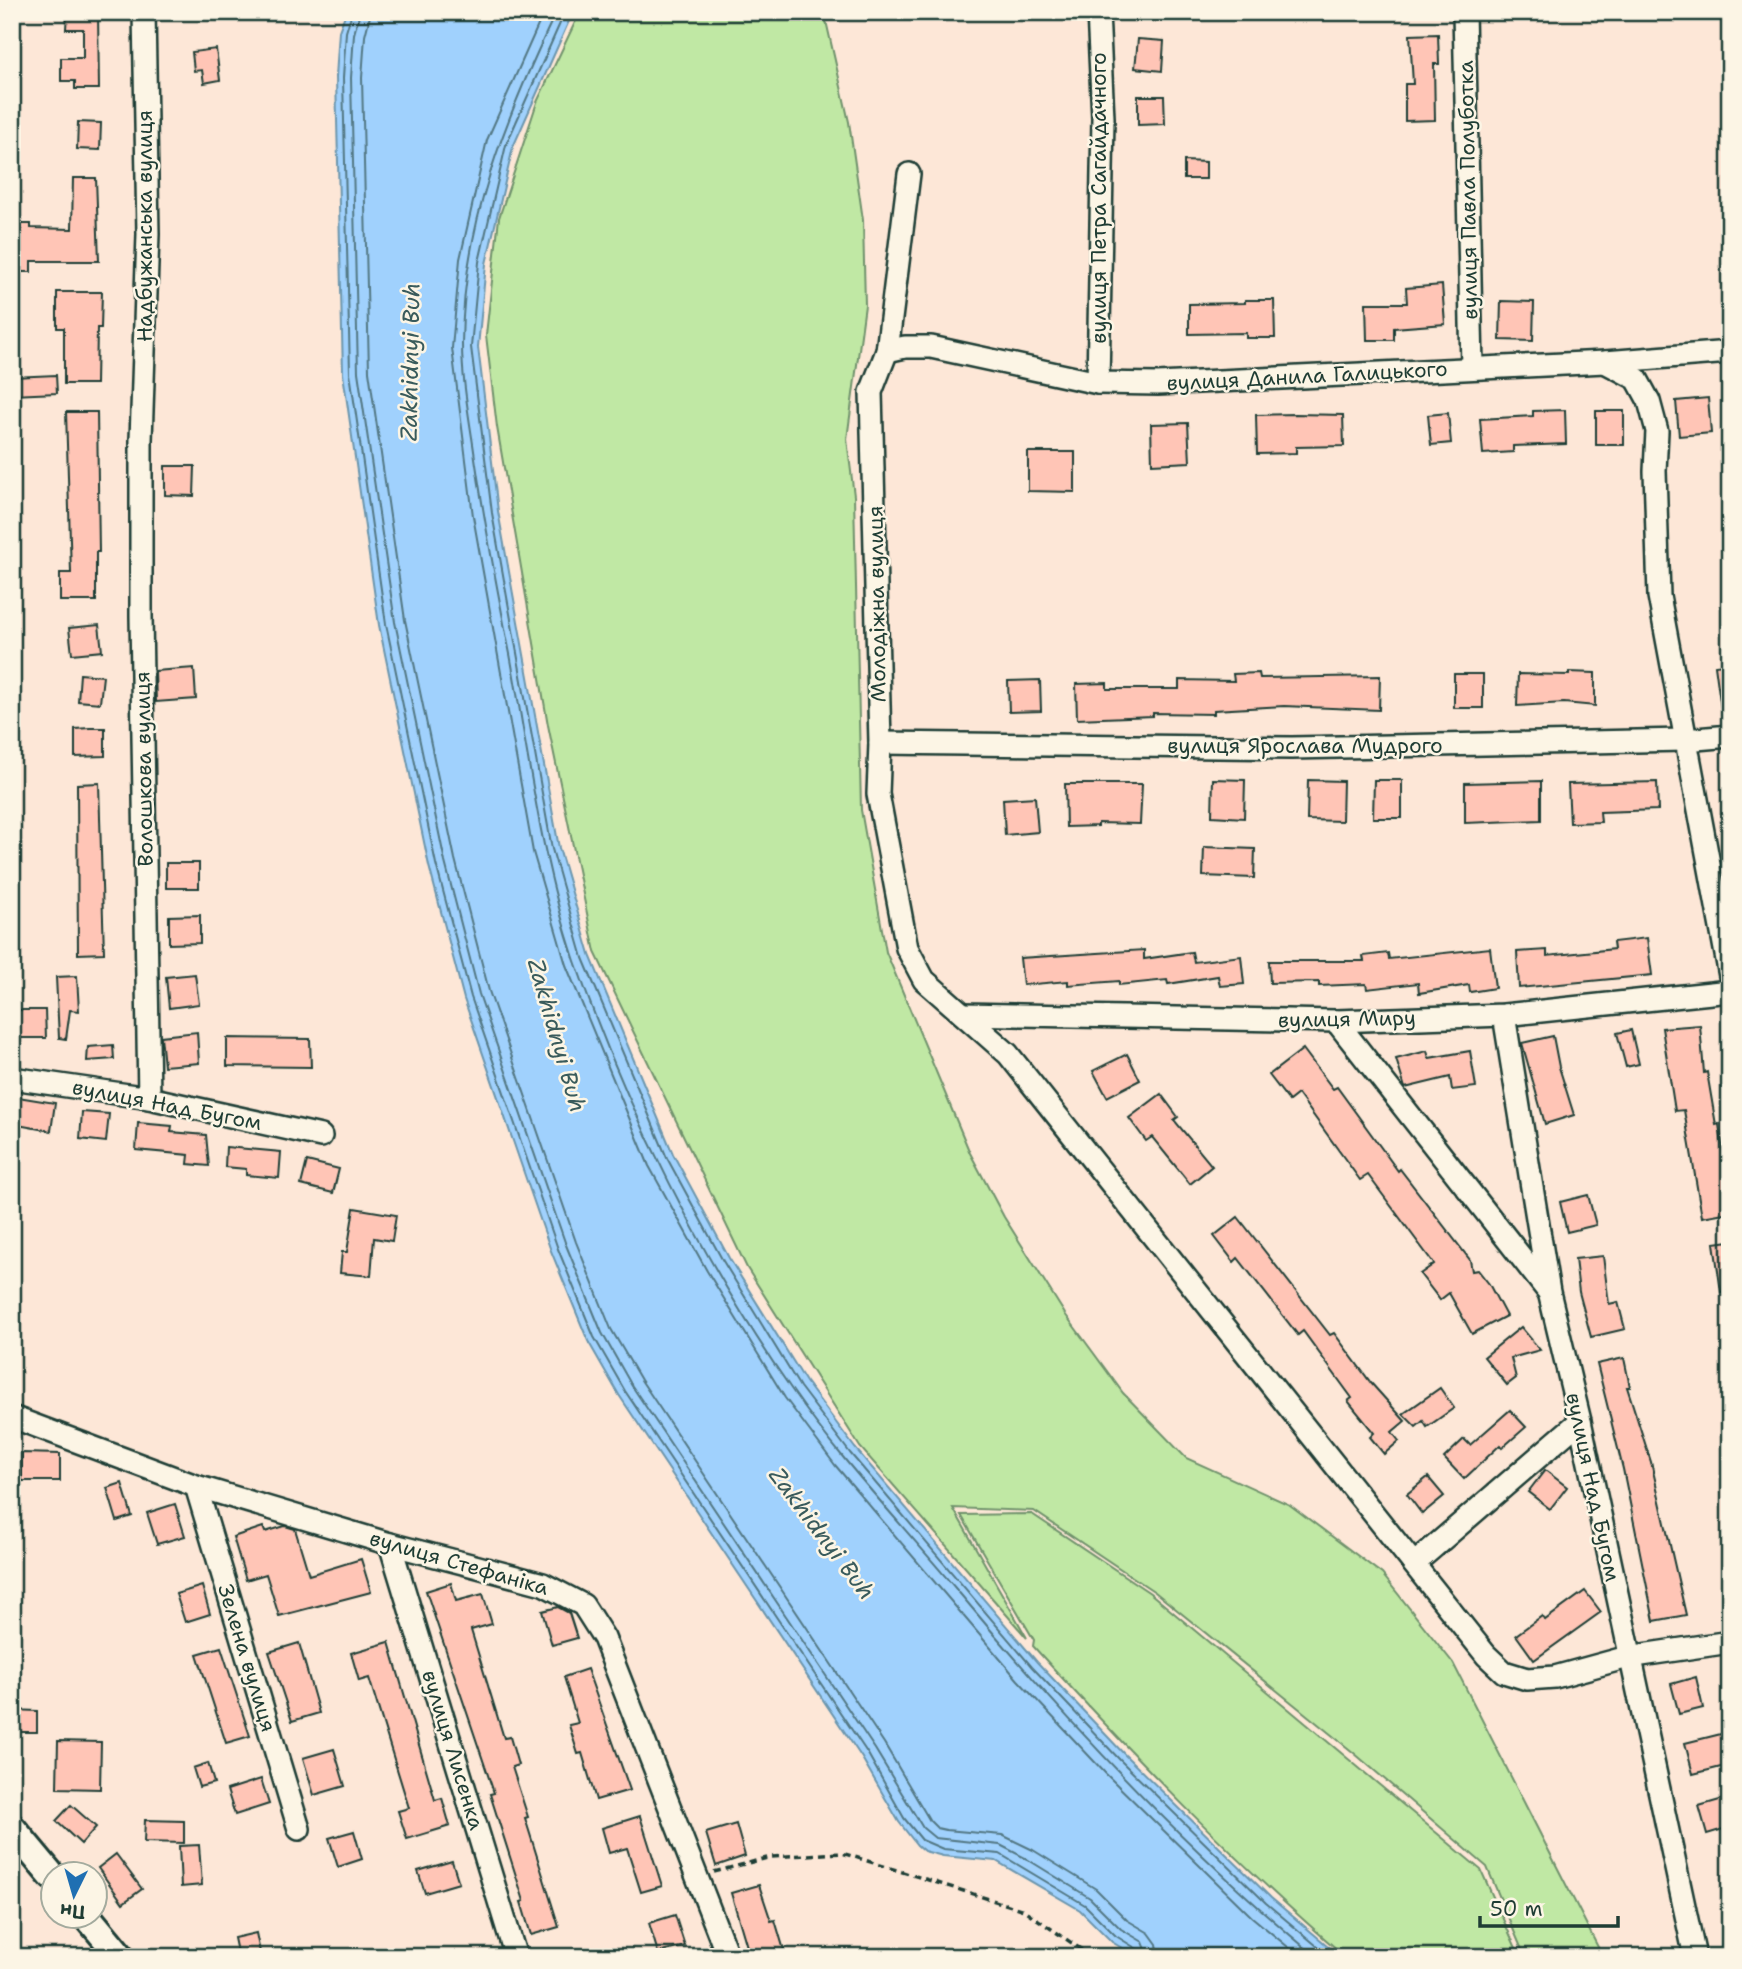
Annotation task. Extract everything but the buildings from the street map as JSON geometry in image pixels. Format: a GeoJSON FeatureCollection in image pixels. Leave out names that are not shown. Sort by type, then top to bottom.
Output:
{"type":"FeatureCollection","features":[{"type":"Feature","properties":{"kind":"street","name":"Надбужанська вулиця"},"geometry":{"type":"LineString","coordinates":[[141,440],[148,234],[144,12]]}},
{"type":"Feature","properties":{"kind":"street","name":"вулиця Петра Сагайдачного"},"geometry":{"type":"LineString","coordinates":[[1098,12],[1102,118],[1098,383]]}},
{"type":"Feature","properties":{"kind":"street","name":"вулиця Павла Полуботка"},"geometry":{"type":"LineString","coordinates":[[1464,12],[1472,368]]}},
{"type":"Feature","properties":{"kind":"street","name":"Молодіжна вулиця"},"geometry":{"type":"LineString","coordinates":[[909,174],[887,351],[872,392],[880,743],[878,794],[907,948],[924,980],[1008,1054],[1486,1655],[1504,1672],[1527,1679],[1555,1677],[1628,1657],[1730,1642]]}},
{"type":"Feature","properties":{"kind":"street","name":"вулиця Данила Галицького"},"geometry":{"type":"LineString","coordinates":[[887,351],[905,347],[932,347],[1098,383],[1158,384],[1605,362],[1730,352]]}},
{"type":"Feature","properties":{"kind":"street"},"geometry":{"type":"LineString","coordinates":[[1605,362],[1637,379],[1649,401],[1657,431],[1655,471],[1659,596],[1730,976]]}},
{"type":"Feature","properties":{"kind":"street","name":"Волошкова вулиця"},"geometry":{"type":"LineString","coordinates":[[141,440],[149,1098]]}},
{"type":"Feature","properties":{"kind":"street","name":"вулиця Ярослава Мудрого"},"geometry":{"type":"LineString","coordinates":[[880,743],[1292,748],[1685,740],[1730,736]]}},
{"type":"Feature","properties":{"kind":"street","name":"вулиця Миру"},"geometry":{"type":"LineString","coordinates":[[964,1014],[1336,1021],[1504,1015],[1730,991]]}},
{"type":"Feature","properties":{"kind":"street","name":"вулиця Над Бугом"},"geometry":{"type":"LineString","coordinates":[[1504,1015],[1549,1292],[1580,1421],[1628,1657],[1695,1957]]}},
{"type":"Feature","properties":{"kind":"street"},"geometry":{"type":"LineString","coordinates":[[1336,1021],[1549,1292]]}},
{"type":"Feature","properties":{"kind":"street","name":"вулиця Над Бугом"},"geometry":{"type":"LineString","coordinates":[[12,1078],[149,1098],[321,1136]]}},
{"type":"Feature","properties":{"kind":"street","name":"вулиця Стефаніка"},"geometry":{"type":"LineString","coordinates":[[12,1417],[196,1486],[390,1544],[543,1584],[583,1605],[604,1638],[728,1957]]}},
{"type":"Feature","properties":{"kind":"street"},"geometry":{"type":"LineString","coordinates":[[1414,1564],[1580,1421]]}},
{"type":"Feature","properties":{"kind":"street","name":"Зелена вулиця"},"geometry":{"type":"LineString","coordinates":[[196,1486],[299,1829]]}},
{"type":"Feature","properties":{"kind":"street","name":"вулиця Лисенка"},"geometry":{"type":"LineString","coordinates":[[390,1544],[516,1957]]}},
{"type":"Feature","properties":{"kind":"street"},"geometry":{"type":"LineString","coordinates":[[12,1828],[39,1860]]}},
{"type":"Feature","properties":{"kind":"street"},"geometry":{"type":"LineString","coordinates":[[99,1930],[121,1957]]}},
{"type":"Feature","properties":{"kind":"path"},"geometry":{"type":"LineString","coordinates":[[697,1877],[771,1857],[842,1853],[1024,1910],[1092,1957]]}},
{"type":"Feature","properties":{"kind":"green space"},"geometry":{"type":"Polygon","coordinates":[[[580,12],[824,12],[849,122],[863,220],[865,305],[847,439],[854,496],[861,810],[886,952],[970,1153],[1004,1217],[1065,1314],[1123,1393],[1186,1458],[1290,1505],[1382,1574],[1453,1663],[1603,1957],[1525,1957],[1487,1867],[1354,1753],[1155,1592],[1034,1511],[953,1508],[1027,1638],[860,1447],[747,1268],[595,952],[548,725],[497,427],[486,335],[499,218],[537,102],[580,12]]]}},
{"type":"Feature","properties":{"kind":"green space"},"geometry":{"type":"Polygon","coordinates":[[[1032,1514],[1150,1593],[1481,1870],[1520,1957],[1346,1957],[1304,1921],[1185,1806],[1033,1646],[1034,1640],[961,1515],[1032,1514]]]}},
{"type":"Feature","properties":{"kind":"water","name":"Zakhidnyi Buh"},"geometry":{"type":"Polygon","coordinates":[[[346,12],[573,12],[513,147],[486,264],[478,347],[498,511],[559,848],[590,955],[673,1154],[729,1258],[806,1382],[855,1448],[1037,1662],[1125,1755],[1271,1898],[1341,1957],[1137,1957],[1112,1942],[1080,1910],[996,1861],[943,1856],[924,1851],[899,1822],[862,1758],[619,1395],[588,1341],[551,1251],[464,999],[429,866],[379,625],[343,374],[336,77],[339,31],[346,12]]]}}]}
